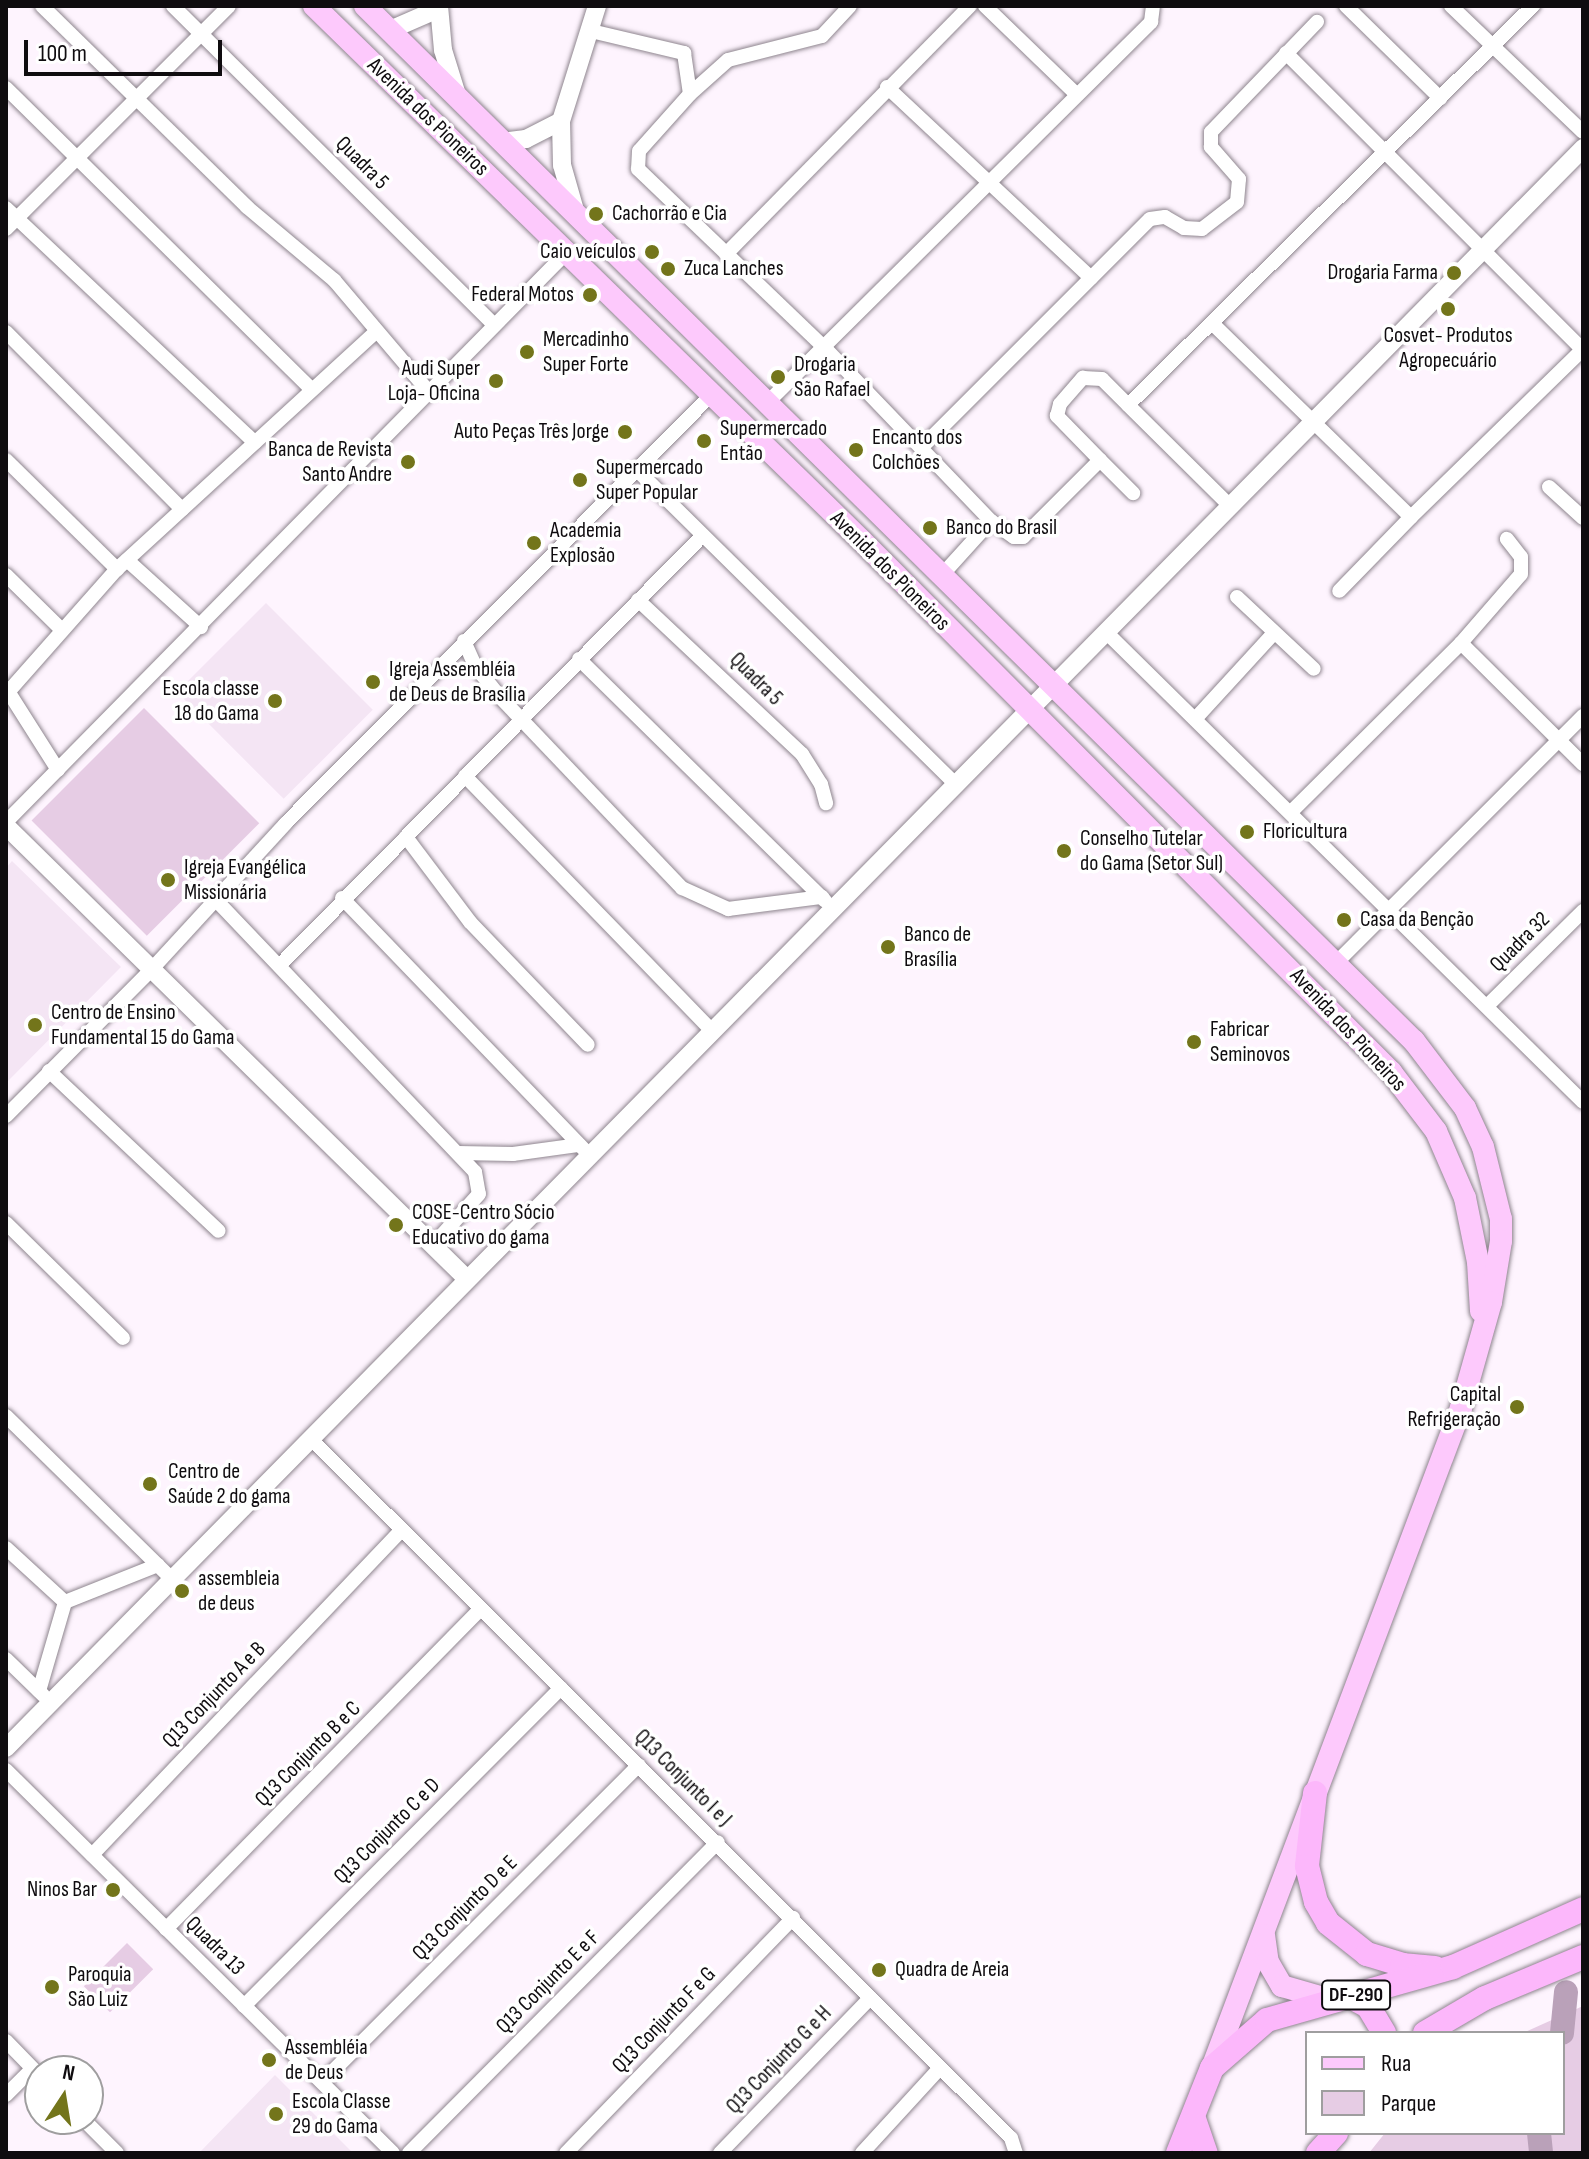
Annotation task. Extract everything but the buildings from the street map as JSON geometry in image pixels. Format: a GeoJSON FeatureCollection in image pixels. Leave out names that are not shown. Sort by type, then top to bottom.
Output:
{"type":"FeatureCollection","features":[{"type":"Feature","properties":{"kind":"highway"},"geometry":{"type":"LineString","coordinates":[[1315,1793],[1307,1866],[1316,1902],[1328,1923],[1351,1946],[1383,1961],[1453,1967]]}},
{"type":"Feature","properties":{"kind":"highway","name":"DF-290"},"geometry":{"type":"LineString","coordinates":[[1178,2153],[1212,2068],[1267,2020],[1453,1967],[1573,1914]]}},
{"type":"Feature","properties":{"kind":"highway"},"geometry":{"type":"LineString","coordinates":[[1428,2031],[1485,1998],[1583,1957]]}},
{"type":"Feature","properties":{"kind":"highway"},"geometry":{"type":"LineString","coordinates":[[1338,1998],[1368,2006],[1383,2031]]}},
{"type":"Feature","properties":{"kind":"highway"},"geometry":{"type":"LineString","coordinates":[[1194,2119],[1206,2153]]}},
{"type":"Feature","properties":{"kind":"highway"},"geometry":{"type":"LineString","coordinates":[[1318,2153],[1334,2135]]}},
{"type":"Feature","properties":{"kind":"main road","name":"Avenida dos Pioneiros"},"geometry":{"type":"LineString","coordinates":[[314,6],[862,541],[1391,1072],[1436,1131],[1465,1198],[1478,1262],[1481,1329]]}},
{"type":"Feature","properties":{"kind":"main road","name":"Avenida dos Pioneiros"},"geometry":{"type":"LineString","coordinates":[[365,6],[1202,828],[1414,1041],[1465,1108],[1483,1147],[1501,1219],[1498,1272],[1481,1329]]}},
{"type":"Feature","properties":{"kind":"main road"},"geometry":{"type":"LineString","coordinates":[[487,175],[501,178],[513,174],[519,159]]}},
{"type":"Feature","properties":{"kind":"main road"},"geometry":{"type":"LineString","coordinates":[[840,520],[865,499]]}},
{"type":"Feature","properties":{"kind":"main road"},"geometry":{"type":"LineString","coordinates":[[862,541],[871,522],[882,516]]}},
{"type":"Feature","properties":{"kind":"main road"},"geometry":{"type":"LineString","coordinates":[[1173,853],[1196,843],[1202,828]]}},
{"type":"Feature","properties":{"kind":"main road"},"geometry":{"type":"LineString","coordinates":[[1436,1131],[1456,1123],[1465,1108]]}},
{"type":"Feature","properties":{"kind":"main road"},"geometry":{"type":"LineString","coordinates":[[1212,2068],[1461,1408],[1481,1329]]}},
{"type":"Feature","properties":{"kind":"main road"},"geometry":{"type":"LineString","coordinates":[[1263,1931],[1268,1962],[1282,1986],[1338,1998]]}},
{"type":"Feature","properties":{"kind":"street"},"geometry":{"type":"LineString","coordinates":[[42,6],[247,207],[334,280],[430,393]]}},
{"type":"Feature","properties":{"kind":"street","name":"Quadra 5"},"geometry":{"type":"LineString","coordinates":[[173,6],[493,324]]}},
{"type":"Feature","properties":{"kind":"street"},"geometry":{"type":"LineString","coordinates":[[229,6],[77,157],[10,218],[255,443]]}},
{"type":"Feature","properties":{"kind":"street"},"geometry":{"type":"LineString","coordinates":[[577,217],[562,165],[561,121],[597,6]]}},
{"type":"Feature","properties":{"kind":"street"},"geometry":{"type":"LineString","coordinates":[[850,6],[822,36],[728,60],[690,94],[639,151],[636,164],[826,349],[991,521],[1023,537],[1100,460]]}},
{"type":"Feature","properties":{"kind":"street"},"geometry":{"type":"LineString","coordinates":[[726,254],[970,6]]}},
{"type":"Feature","properties":{"kind":"street"},"geometry":{"type":"LineString","coordinates":[[985,6],[1076,94]]}},
{"type":"Feature","properties":{"kind":"street"},"geometry":{"type":"LineString","coordinates":[[768,402],[826,349],[990,180],[1151,22],[1153,6]]}},
{"type":"Feature","properties":{"kind":"street"},"geometry":{"type":"LineString","coordinates":[[1346,6],[1440,98]]}},
{"type":"Feature","properties":{"kind":"street"},"geometry":{"type":"LineString","coordinates":[[1451,6],[1583,132]]}},
{"type":"Feature","properties":{"kind":"street"},"geometry":{"type":"LineString","coordinates":[[1128,405],[1214,325],[1533,6]]}},
{"type":"Feature","properties":{"kind":"street"},"geometry":{"type":"LineString","coordinates":[[390,30],[439,8],[443,50],[460,102]]}},
{"type":"Feature","properties":{"kind":"street"},"geometry":{"type":"LineString","coordinates":[[921,448],[1150,219],[1165,217],[1184,228],[1202,229],[1237,202],[1239,179],[1211,147],[1211,132],[1317,22]]}},
{"type":"Feature","properties":{"kind":"street"},"geometry":{"type":"LineString","coordinates":[[591,31],[684,53],[690,94]]}},
{"type":"Feature","properties":{"kind":"street"},"geometry":{"type":"LineString","coordinates":[[1286,53],[1583,350],[1339,591]]}},
{"type":"Feature","properties":{"kind":"street"},"geometry":{"type":"LineString","coordinates":[[887,87],[990,180],[1091,278]]}},
{"type":"Feature","properties":{"kind":"street"},"geometry":{"type":"LineString","coordinates":[[6,88],[311,389]]}},
{"type":"Feature","properties":{"kind":"street"},"geometry":{"type":"LineString","coordinates":[[501,142],[526,139],[561,121]]}},
{"type":"Feature","properties":{"kind":"street"},"geometry":{"type":"LineString","coordinates":[[6,1748],[44,1697],[173,1580],[585,1150],[713,1032],[828,903],[956,785],[1583,148]]}},
{"type":"Feature","properties":{"kind":"street"},"geometry":{"type":"LineString","coordinates":[[465,1277],[150,971],[6,824],[430,393],[493,324],[566,253]]}},
{"type":"Feature","properties":{"kind":"street"},"geometry":{"type":"LineString","coordinates":[[1214,325],[1316,420],[1411,517]]}},
{"type":"Feature","properties":{"kind":"street"},"geometry":{"type":"LineString","coordinates":[[6,332],[182,509]]}},
{"type":"Feature","properties":{"kind":"street"},"geometry":{"type":"LineString","coordinates":[[58,770],[8,690],[122,565],[376,332]]}},
{"type":"Feature","properties":{"kind":"street"},"geometry":{"type":"LineString","coordinates":[[1133,493],[1061,421],[1060,404],[1083,378],[1095,376],[1231,507]]}},
{"type":"Feature","properties":{"kind":"street"},"geometry":{"type":"LineString","coordinates":[[6,1116],[150,971],[215,899],[464,641],[712,394]]}},
{"type":"Feature","properties":{"kind":"street"},"geometry":{"type":"LineString","coordinates":[[6,460],[122,565],[201,627]]}},
{"type":"Feature","properties":{"kind":"street"},"geometry":{"type":"LineString","coordinates":[[638,471],[956,785]]}},
{"type":"Feature","properties":{"kind":"street"},"geometry":{"type":"LineString","coordinates":[[1549,487],[1583,518]]}},
{"type":"Feature","properties":{"kind":"street"},"geometry":{"type":"LineString","coordinates":[[942,575],[991,521]]}},
{"type":"Feature","properties":{"kind":"street"},"geometry":{"type":"LineString","coordinates":[[281,964],[342,898],[702,536]]}},
{"type":"Feature","properties":{"kind":"street"},"geometry":{"type":"LineString","coordinates":[[1292,811],[1461,643],[1524,567],[1507,539]]}},
{"type":"Feature","properties":{"kind":"street"},"geometry":{"type":"LineString","coordinates":[[6,575],[61,629]]}},
{"type":"Feature","properties":{"kind":"street"},"geometry":{"type":"LineString","coordinates":[[1237,597],[1273,634],[1314,669]]}},
{"type":"Feature","properties":{"kind":"street","name":"Quadra 5"},"geometry":{"type":"LineString","coordinates":[[638,600],[802,754],[826,803]]}},
{"type":"Feature","properties":{"kind":"street"},"geometry":{"type":"LineString","coordinates":[[1107,633],[1292,811],[1583,1102]]}},
{"type":"Feature","properties":{"kind":"street"},"geometry":{"type":"LineString","coordinates":[[1196,718],[1273,634]]}},
{"type":"Feature","properties":{"kind":"street"},"geometry":{"type":"LineString","coordinates":[[464,641],[475,666],[520,719],[599,805],[698,898],[728,909],[828,903]]}},
{"type":"Feature","properties":{"kind":"street"},"geometry":{"type":"LineString","coordinates":[[1461,643],[1583,764]]}},
{"type":"Feature","properties":{"kind":"street"},"geometry":{"type":"LineString","coordinates":[[579,659],[828,903]]}},
{"type":"Feature","properties":{"kind":"street"},"geometry":{"type":"LineString","coordinates":[[1335,964],[1583,716]]}},
{"type":"Feature","properties":{"kind":"street"},"geometry":{"type":"LineString","coordinates":[[465,776],[713,1032]]}},
{"type":"Feature","properties":{"kind":"street"},"geometry":{"type":"LineString","coordinates":[[406,837],[470,922],[588,1045]]}},
{"type":"Feature","properties":{"kind":"street"},"geometry":{"type":"LineString","coordinates":[[342,898],[585,1150]]}},
{"type":"Feature","properties":{"kind":"street"},"geometry":{"type":"LineString","coordinates":[[215,899],[281,964],[475,1172],[479,1194],[433,1245]]}},
{"type":"Feature","properties":{"kind":"street","name":"Quadra 32"},"geometry":{"type":"LineString","coordinates":[[1488,1005],[1583,911]]}},
{"type":"Feature","properties":{"kind":"street"},"geometry":{"type":"LineString","coordinates":[[49,1071],[219,1231]]}},
{"type":"Feature","properties":{"kind":"street"},"geometry":{"type":"LineString","coordinates":[[458,1153],[585,1150]]}},
{"type":"Feature","properties":{"kind":"street"},"geometry":{"type":"LineString","coordinates":[[6,1223],[123,1338]]}},
{"type":"Feature","properties":{"kind":"street"},"geometry":{"type":"LineString","coordinates":[[6,1416],[173,1580]]}},
{"type":"Feature","properties":{"kind":"street","name":"Q13 Conjunto I e J"},"geometry":{"type":"LineString","coordinates":[[311,1439],[718,1842],[1011,2138],[1016,2153]]}},
{"type":"Feature","properties":{"kind":"street","name":"Q13 Conjunto A e B"},"geometry":{"type":"LineString","coordinates":[[92,1855],[401,1531]]}},
{"type":"Feature","properties":{"kind":"street"},"geometry":{"type":"LineString","coordinates":[[6,1548],[65,1602]]}},
{"type":"Feature","properties":{"kind":"street"},"geometry":{"type":"LineString","coordinates":[[65,1602],[158,1565]]}},
{"type":"Feature","properties":{"kind":"street"},"geometry":{"type":"LineString","coordinates":[[44,1697],[65,1602]]}},
{"type":"Feature","properties":{"kind":"street","name":"Q13 Conjunto B e C"},"geometry":{"type":"LineString","coordinates":[[166,1929],[481,1609]]}},
{"type":"Feature","properties":{"kind":"street"},"geometry":{"type":"LineString","coordinates":[[6,1659],[44,1697]]}},
{"type":"Feature","properties":{"kind":"street","name":"Q13 Conjunto C e D"},"geometry":{"type":"LineString","coordinates":[[244,2006],[561,1688]]}},
{"type":"Feature","properties":{"kind":"street","name":"Q13 Conjunto D e E"},"geometry":{"type":"LineString","coordinates":[[322,2082],[639,1765]]}},
{"type":"Feature","properties":{"kind":"street","name":"Quadra 13"},"geometry":{"type":"LineString","coordinates":[[6,1770],[393,2153]]}},
{"type":"Feature","properties":{"kind":"street","name":"Q13 Conjunto E e F"},"geometry":{"type":"LineString","coordinates":[[409,2153],[718,1842]]}},
{"type":"Feature","properties":{"kind":"street","name":"Q13 Conjunto F e G"},"geometry":{"type":"LineString","coordinates":[[566,2153],[793,1918]]}},
{"type":"Feature","properties":{"kind":"street","name":"Q13 Conjunto G e H"},"geometry":{"type":"LineString","coordinates":[[720,2153],[870,1998]]}},
{"type":"Feature","properties":{"kind":"street"},"geometry":{"type":"LineString","coordinates":[[6,2041],[24,2060]]}},
{"type":"Feature","properties":{"kind":"street"},"geometry":{"type":"LineString","coordinates":[[862,2153],[940,2068]]}},
{"type":"Feature","properties":{"kind":"street"},"geometry":{"type":"LineString","coordinates":[[6,2095],[24,2081]]}},
{"type":"Feature","properties":{"kind":"shaded area","name":"Escola classe 18 do Gama"},"geometry":{"type":"Polygon","coordinates":[[[266,603],[373,710],[284,799],[177,692],[266,603]]]}},
{"type":"Feature","properties":{"kind":"shaded area","name":"Centro de Ensino Fundamental 15 do Gama"},"geometry":{"type":"Polygon","coordinates":[[[12,861],[121,967],[6,1083],[6,868],[12,861]]]}},
{"type":"Feature","properties":{"kind":"shaded area","name":"Escola Classe 29 do Gama"},"geometry":{"type":"Polygon","coordinates":[[[275,2075],[353,2153],[199,2153],[275,2075]]]}},
{"type":"Feature","properties":{"kind":"green space"},"geometry":{"type":"Polygon","coordinates":[[[144,708],[259,823],[147,936],[32,820],[144,708]]]}},
{"type":"Feature","properties":{"kind":"green space"},"geometry":{"type":"Polygon","coordinates":[[[127,1943],[153,1969],[110,2012],[84,1986],[127,1943]]]}},
{"type":"Feature","properties":{"kind":"green space"},"geometry":{"type":"Polygon","coordinates":[[[1583,2006],[1583,2153],[1369,2153],[1383,2135],[1565,2135],[1565,2031],[1527,2031],[1583,2006]]]}},
{"type":"Feature","properties":{"kind":"waterway"},"geometry":{"type":"LineString","coordinates":[[1562,2031],[1566,1992]]}},
{"type":"Feature","properties":{"kind":"waterway"},"geometry":{"type":"LineString","coordinates":[[1539,2135],[1541,2153]]}},
{"type":"Feature","properties":{"kind":"place","name":"Cachorrão e Cia"},"geometry":{"type":"Point","coordinates":[596,214]}},
{"type":"Feature","properties":{"kind":"place","name":"Caio veículos"},"geometry":{"type":"Point","coordinates":[652,252]}},
{"type":"Feature","properties":{"kind":"place","name":"Zuca Lanches"},"geometry":{"type":"Point","coordinates":[668,269]}},
{"type":"Feature","properties":{"kind":"place","name":"Drogaria Farma"},"geometry":{"type":"Point","coordinates":[1454,273]}},
{"type":"Feature","properties":{"kind":"place","name":"Federal Motos"},"geometry":{"type":"Point","coordinates":[590,295]}},
{"type":"Feature","properties":{"kind":"place","name":"Cosvet- Produtos Agropecuário"},"geometry":{"type":"Point","coordinates":[1448,309]}},
{"type":"Feature","properties":{"kind":"place","name":"Mercadinho Super Forte"},"geometry":{"type":"Point","coordinates":[527,352]}},
{"type":"Feature","properties":{"kind":"place","name":"Drogaria São Rafael"},"geometry":{"type":"Point","coordinates":[778,377]}},
{"type":"Feature","properties":{"kind":"place","name":"Audi Super Loja- Oficina"},"geometry":{"type":"Point","coordinates":[496,381]}},
{"type":"Feature","properties":{"kind":"place","name":"Auto Peças Três Jorge"},"geometry":{"type":"Point","coordinates":[625,432]}},
{"type":"Feature","properties":{"kind":"place","name":"Supermercado Então"},"geometry":{"type":"Point","coordinates":[704,441]}},
{"type":"Feature","properties":{"kind":"place","name":"Encanto dos Colchões"},"geometry":{"type":"Point","coordinates":[856,450]}},
{"type":"Feature","properties":{"kind":"place","name":"Banca de Revista Santo Andre"},"geometry":{"type":"Point","coordinates":[408,462]}},
{"type":"Feature","properties":{"kind":"place","name":"Supermercado Super Popular"},"geometry":{"type":"Point","coordinates":[580,480]}},
{"type":"Feature","properties":{"kind":"place","name":"Banco do Brasil"},"geometry":{"type":"Point","coordinates":[930,528]}},
{"type":"Feature","properties":{"kind":"place","name":"Academia Explosão"},"geometry":{"type":"Point","coordinates":[534,543]}},
{"type":"Feature","properties":{"kind":"place","name":"Igreja Assembléia de Deus de Brasília"},"geometry":{"type":"Point","coordinates":[373,682]}},
{"type":"Feature","properties":{"kind":"place","name":"Escola classe 18 do Gama"},"geometry":{"type":"Point","coordinates":[275,701]}},
{"type":"Feature","properties":{"kind":"place","name":"Floricultura"},"geometry":{"type":"Point","coordinates":[1247,832]}},
{"type":"Feature","properties":{"kind":"place","name":"Conselho Tutelar do Gama (Setor Sul)"},"geometry":{"type":"Point","coordinates":[1064,851]}},
{"type":"Feature","properties":{"kind":"place","name":"Igreja Evangélica Missionária"},"geometry":{"type":"Point","coordinates":[168,880]}},
{"type":"Feature","properties":{"kind":"place","name":"Casa da Benção"},"geometry":{"type":"Point","coordinates":[1344,920]}},
{"type":"Feature","properties":{"kind":"place","name":"Banco de Brasília"},"geometry":{"type":"Point","coordinates":[888,947]}},
{"type":"Feature","properties":{"kind":"place","name":"Centro de Ensino Fundamental 15 do Gama"},"geometry":{"type":"Point","coordinates":[35,1025]}},
{"type":"Feature","properties":{"kind":"place","name":"Fabricar Seminovos"},"geometry":{"type":"Point","coordinates":[1194,1042]}},
{"type":"Feature","properties":{"kind":"place","name":"COSE-Centro Sócio Educativo do gama"},"geometry":{"type":"Point","coordinates":[396,1225]}},
{"type":"Feature","properties":{"kind":"place","name":"Capital Refrigeração"},"geometry":{"type":"Point","coordinates":[1517,1407]}},
{"type":"Feature","properties":{"kind":"place","name":"Centro de Saúde 2 do gama"},"geometry":{"type":"Point","coordinates":[150,1484]}},
{"type":"Feature","properties":{"kind":"place","name":"assembleia de deus"},"geometry":{"type":"Point","coordinates":[182,1591]}},
{"type":"Feature","properties":{"kind":"place","name":"Ninos Bar"},"geometry":{"type":"Point","coordinates":[113,1890]}},
{"type":"Feature","properties":{"kind":"place","name":"Quadra de Areia"},"geometry":{"type":"Point","coordinates":[879,1970]}},
{"type":"Feature","properties":{"kind":"place","name":"Paroquia São Luiz"},"geometry":{"type":"Point","coordinates":[52,1987]}},
{"type":"Feature","properties":{"kind":"place","name":"Assembléia de Deus"},"geometry":{"type":"Point","coordinates":[269,2060]}},
{"type":"Feature","properties":{"kind":"place","name":"Escola Classe 29 do Gama"},"geometry":{"type":"Point","coordinates":[276,2114]}}]}
